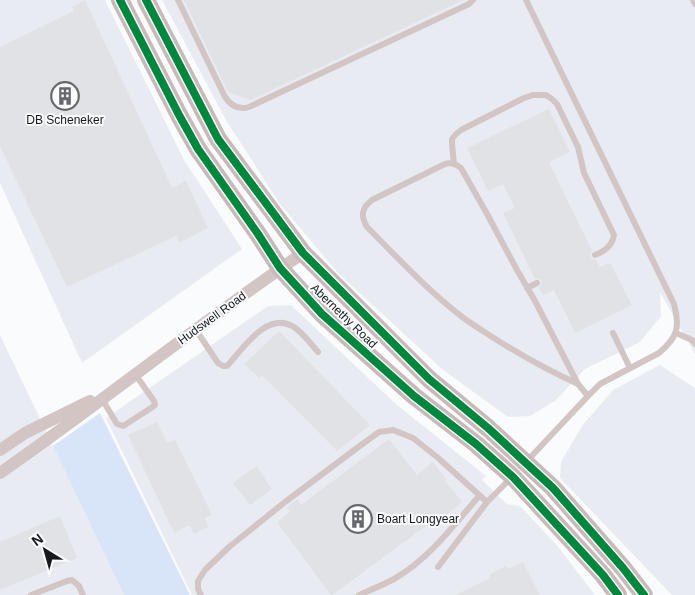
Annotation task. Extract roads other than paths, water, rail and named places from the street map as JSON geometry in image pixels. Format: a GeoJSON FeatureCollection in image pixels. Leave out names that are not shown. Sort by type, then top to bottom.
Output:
{"type":"FeatureCollection","features":[{"type":"Feature","properties":{"kind":"main road","name":"Abernethy Road"},"geometry":{"type":"LineString","coordinates":[[120,0],[198,149],[280,268],[322,314],[414,396],[476,444],[512,477],[603,575],[618,595]]}},
{"type":"Feature","properties":{"kind":"main road","name":"Abernethy Road"},"geometry":{"type":"LineString","coordinates":[[146,0],[218,139],[303,253],[429,379],[488,428],[559,495],[644,595]]}},
{"type":"Feature","properties":{"kind":"street","name":"Hudswell Road"},"geometry":{"type":"LineString","coordinates":[[0,473],[303,253]]}},
{"type":"Feature","properties":{"kind":"street","name":"Hudswell Road"},"geometry":{"type":"LineString","coordinates":[[0,450],[25,433],[121,385]]}},
{"type":"Feature","properties":{"kind":"lane"},"geometry":{"type":"LineString","coordinates":[[178,0],[225,97],[232,105],[243,109],[469,4],[473,0]]}},
{"type":"Feature","properties":{"kind":"lane"},"geometry":{"type":"LineString","coordinates":[[438,567],[487,502],[588,396],[600,384],[659,353],[676,333],[678,326],[678,316],[674,304],[526,0]]}},
{"type":"Feature","properties":{"kind":"lane"},"geometry":{"type":"LineString","coordinates":[[693,0],[695,4]]}},
{"type":"Feature","properties":{"kind":"lane"},"geometry":{"type":"LineString","coordinates":[[454,164],[452,139],[461,130],[524,98],[540,94],[552,98],[560,109],[578,147],[584,173],[614,235],[607,249],[595,255]]}},
{"type":"Feature","properties":{"kind":"lane"},"geometry":{"type":"LineString","coordinates":[[578,384],[532,362],[466,319],[424,283],[367,226],[362,215],[367,204],[445,164],[454,164],[461,168],[536,301],[578,384],[588,396]]}},
{"type":"Feature","properties":{"kind":"lane"},"geometry":{"type":"LineString","coordinates":[[527,288],[537,283]]}},
{"type":"Feature","properties":{"kind":"lane"},"geometry":{"type":"LineString","coordinates":[[196,330],[218,363],[223,366],[226,366],[263,328],[274,323],[294,327],[318,352]]}},
{"type":"Feature","properties":{"kind":"lane"},"geometry":{"type":"LineString","coordinates":[[613,332],[630,368]]}},
{"type":"Feature","properties":{"kind":"lane"},"geometry":{"type":"LineString","coordinates":[[676,333],[692,340],[695,344]]}},
{"type":"Feature","properties":{"kind":"lane"},"geometry":{"type":"LineString","coordinates":[[102,399],[117,424],[123,426],[151,408],[155,405],[154,401],[136,374]]}},
{"type":"Feature","properties":{"kind":"lane"},"geometry":{"type":"LineString","coordinates":[[201,595],[198,589],[198,581],[205,570],[229,547],[285,502],[379,432],[393,430],[413,438],[487,502]]}},
{"type":"Feature","properties":{"kind":"lane"},"geometry":{"type":"LineString","coordinates":[[359,595],[395,578],[422,558],[446,535],[479,496]]}},
{"type":"Feature","properties":{"kind":"lane"},"geometry":{"type":"LineString","coordinates":[[31,595],[72,580],[79,586],[83,595]]}},
{"type":"Feature","properties":{"kind":"place","name":"DB Scheneker"},"geometry":{"type":"Point","coordinates":[65,96]}},
{"type":"Feature","properties":{"kind":"place","name":"Boart Longyear"},"geometry":{"type":"Point","coordinates":[358,519]}}]}
